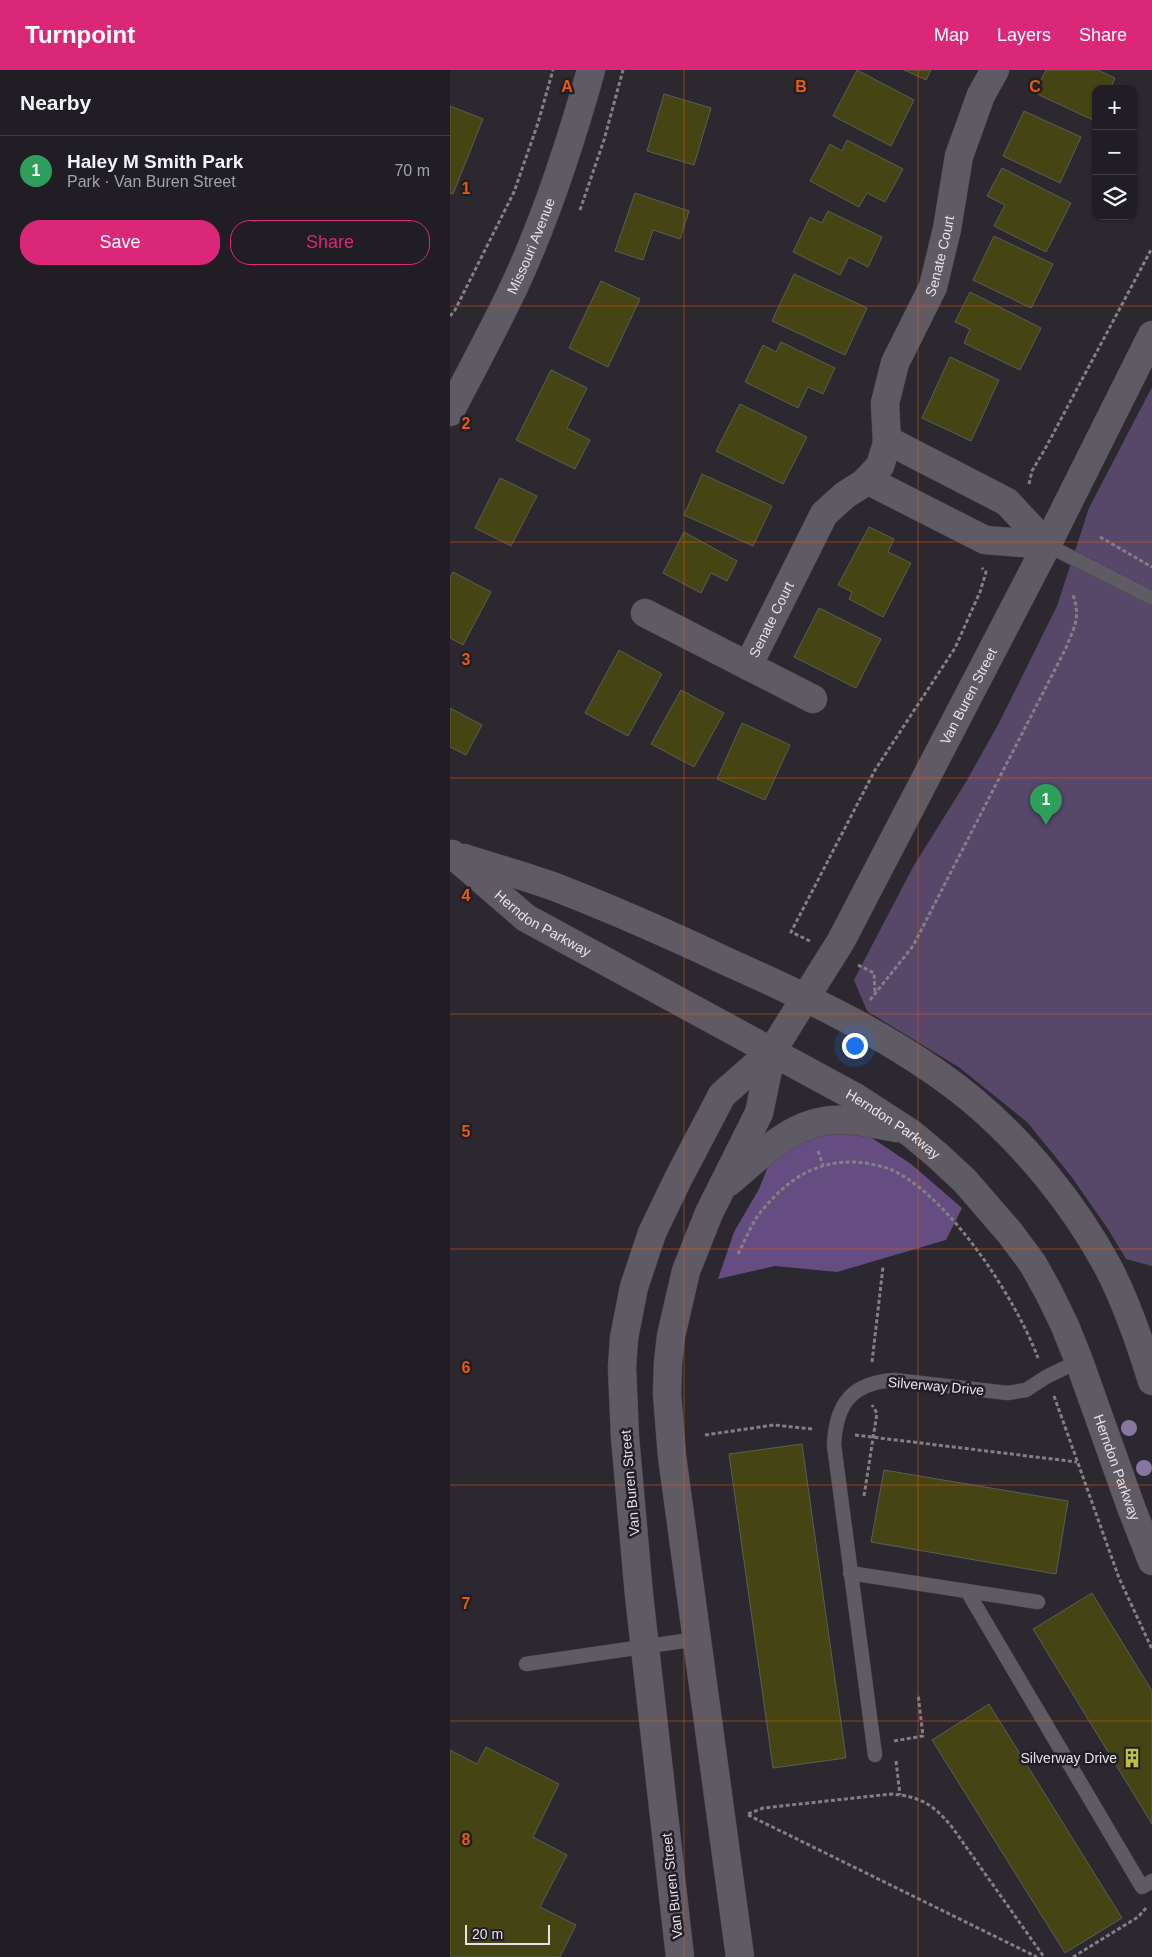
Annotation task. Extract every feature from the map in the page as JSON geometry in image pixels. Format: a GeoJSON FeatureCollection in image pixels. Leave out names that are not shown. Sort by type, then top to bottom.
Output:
{"type":"FeatureCollection","features":[{"type":"Feature","properties":{"kind":"main road","name":"Missouri Avenue"},"geometry":{"type":"LineString","coordinates":[[450,412],[458,376],[513,288],[550,199],[591,70]]}},
{"type":"Feature","properties":{"kind":"main road","name":"Senate Court"},"geometry":{"type":"LineString","coordinates":[[748,666],[824,514],[845,495],[867,480],[880,466],[887,440],[885,403],[895,363],[933,287],[947,229],[959,156],[981,95],[995,70]]}},
{"type":"Feature","properties":{"kind":"main road","name":"Van Buren Street"},"geometry":{"type":"LineString","coordinates":[[680,1957],[645,1646],[623,1398],[624,1338],[628,1313],[642,1260],[652,1233],[678,1179],[722,1095],[772,1051],[841,941],[1047,545],[1152,335]]}},
{"type":"Feature","properties":{"kind":"main road"},"geometry":{"type":"LineString","coordinates":[[887,440],[1008,502],[1047,545]]}},
{"type":"Feature","properties":{"kind":"main road"},"geometry":{"type":"LineString","coordinates":[[867,480],[985,540],[1047,545]]}},
{"type":"Feature","properties":{"kind":"main road","name":"Senate Court"},"geometry":{"type":"LineString","coordinates":[[645,613],[813,700]]}},
{"type":"Feature","properties":{"kind":"main road","name":"Herndon Parkway"},"geometry":{"type":"LineString","coordinates":[[451,853],[555,887],[706,951],[806,998],[872,1033],[936,1073],[983,1110],[1028,1155],[1062,1196],[1089,1234],[1108,1267],[1139,1339],[1152,1381]]}},
{"type":"Feature","properties":{"kind":"main road","name":"Herndon Parkway"},"geometry":{"type":"LineString","coordinates":[[451,853],[526,918],[855,1097],[905,1129],[965,1181],[1010,1233],[1033,1264],[1049,1292],[1080,1361],[1152,1561]]}},
{"type":"Feature","properties":{"kind":"main road","name":"Van Buren Street"},"geometry":{"type":"LineString","coordinates":[[740,1957],[672,1456],[667,1394],[668,1363],[671,1336],[686,1271],[719,1191],[759,1113],[772,1051]]}},
{"type":"Feature","properties":{"kind":"main road"},"geometry":{"type":"LineString","coordinates":[[719,1191],[780,1140],[808,1124],[850,1120],[905,1129]]}},
{"type":"Feature","properties":{"kind":"lane"},"geometry":{"type":"LineString","coordinates":[[1047,545],[1152,598]]}},
{"type":"Feature","properties":{"kind":"lane","name":"Silverway Drive"},"geometry":{"type":"LineString","coordinates":[[874,1750],[834,1445],[836,1421],[841,1409],[858,1390],[871,1384],[894,1380],[1008,1393],[1026,1390],[1046,1377],[1080,1361]]}},
{"type":"Feature","properties":{"kind":"lane"},"geometry":{"type":"LineString","coordinates":[[850,1573],[1038,1602]]}},
{"type":"Feature","properties":{"kind":"lane"},"geometry":{"type":"LineString","coordinates":[[967,1591],[1142,1887],[1152,1882]]}},
{"type":"Feature","properties":{"kind":"lane"},"geometry":{"type":"LineString","coordinates":[[526,1664],[697,1639]]}},
{"type":"Feature","properties":{"kind":"path"},"geometry":{"type":"LineString","coordinates":[[450,316],[455,310],[514,192],[538,123],[553,70]]}},
{"type":"Feature","properties":{"kind":"path"},"geometry":{"type":"LineString","coordinates":[[580,210],[604,140],[623,70]]}},
{"type":"Feature","properties":{"kind":"path"},"geometry":{"type":"LineString","coordinates":[[1021,486],[1029,487],[1032,471],[1152,248]]}},
{"type":"Feature","properties":{"kind":"path"},"geometry":{"type":"LineString","coordinates":[[1100,537],[1152,567]]}},
{"type":"Feature","properties":{"kind":"path"},"geometry":{"type":"LineString","coordinates":[[791,932],[875,770],[954,648],[980,592],[986,572],[980,565]]}},
{"type":"Feature","properties":{"kind":"path"},"geometry":{"type":"LineString","coordinates":[[874,973],[875,992],[913,946],[1066,648],[1078,616],[1078,608],[1073,596]]}},
{"type":"Feature","properties":{"kind":"path"},"geometry":{"type":"LineString","coordinates":[[738,1254],[763,1208],[790,1183],[810,1170],[823,1165],[846,1162],[876,1165],[891,1170],[917,1186],[933,1200],[982,1257],[1022,1322],[1038,1359]]}},
{"type":"Feature","properties":{"kind":"path"},"geometry":{"type":"LineString","coordinates":[[872,1367],[883,1267]]}},
{"type":"Feature","properties":{"kind":"path"},"geometry":{"type":"LineString","coordinates":[[1052,1392],[1119,1578],[1152,1649]]}},
{"type":"Feature","properties":{"kind":"path"},"geometry":{"type":"LineString","coordinates":[[864,1499],[877,1413],[870,1403]]}},
{"type":"Feature","properties":{"kind":"path"},"geometry":{"type":"LineString","coordinates":[[705,1435],[774,1425],[812,1429]]}},
{"type":"Feature","properties":{"kind":"path"},"geometry":{"type":"LineString","coordinates":[[853,1435],[1077,1462]]}},
{"type":"Feature","properties":{"kind":"path"},"geometry":{"type":"LineString","coordinates":[[874,1750],[894,1741],[923,1736],[918,1694]]}},
{"type":"Feature","properties":{"kind":"path"},"geometry":{"type":"LineString","coordinates":[[894,1741],[895,1750]]}},
{"type":"Feature","properties":{"kind":"path"},"geometry":{"type":"LineString","coordinates":[[896,1759],[900,1795]]}},
{"type":"Feature","properties":{"kind":"path"},"geometry":{"type":"LineString","coordinates":[[1037,1957],[747,1814],[763,1808],[900,1795],[928,1804],[944,1818],[1044,1957]]}},
{"type":"Feature","properties":{"kind":"path"},"geometry":{"type":"LineString","coordinates":[[1073,1957],[1138,1917],[1148,1905]]}},
{"type":"Feature","properties":{"kind":"shaded area"},"geometry":{"type":"Polygon","coordinates":[[[1152,387],[1152,1266],[1126,1259],[1108,1229],[1071,1176],[1027,1122],[960,1068],[867,1011],[854,980],[913,867],[966,782],[999,723],[1057,606],[1089,508],[1152,387]]]}},
{"type":"Feature","properties":{"kind":"shaded area"},"geometry":{"type":"Polygon","coordinates":[[[793,1124],[869,1136],[911,1164],[962,1208],[946,1240],[837,1272],[775,1266],[718,1279],[734,1232],[759,1189],[771,1159],[793,1124]]]}},
{"type":"Feature","properties":{"kind":"building"},"geometry":{"type":"Polygon","coordinates":[[[857,70],[914,100],[891,146],[833,116],[857,70]]]}},
{"type":"Feature","properties":{"kind":"building"},"geometry":{"type":"Polygon","coordinates":[[[904,70],[931,70],[926,80],[904,70]]]}},
{"type":"Feature","properties":{"kind":"building"},"geometry":{"type":"Polygon","coordinates":[[[1046,70],[1098,70],[1115,78],[1112,85],[1092,85],[1092,120],[1035,93],[1046,70]]]}},
{"type":"Feature","properties":{"kind":"building"},"geometry":{"type":"Polygon","coordinates":[[[664,94],[711,108],[694,165],[647,151],[664,94]]]}},
{"type":"Feature","properties":{"kind":"building"},"geometry":{"type":"Polygon","coordinates":[[[450,106],[483,119],[453,194],[450,193],[450,106]]]}},
{"type":"Feature","properties":{"kind":"building"},"geometry":{"type":"Polygon","coordinates":[[[1024,111],[1081,137],[1060,183],[1003,156],[1024,111]]]}},
{"type":"Feature","properties":{"kind":"building"},"geometry":{"type":"Polygon","coordinates":[[[847,140],[903,169],[885,202],[867,193],[859,207],[810,181],[830,144],[842,151],[847,140]]]}},
{"type":"Feature","properties":{"kind":"building"},"geometry":{"type":"Polygon","coordinates":[[[1002,168],[1071,203],[1046,252],[994,226],[1005,205],[987,196],[1002,168]]]}},
{"type":"Feature","properties":{"kind":"building"},"geometry":{"type":"Polygon","coordinates":[[[635,193],[689,211],[680,239],[653,230],[643,260],[615,251],[635,193]]]}},
{"type":"Feature","properties":{"kind":"building"},"geometry":{"type":"Polygon","coordinates":[[[828,211],[882,237],[868,267],[849,257],[840,275],[793,252],[810,217],[822,223],[828,211]]]}},
{"type":"Feature","properties":{"kind":"building"},"geometry":{"type":"Polygon","coordinates":[[[994,236],[1053,264],[1031,308],[973,280],[994,236]]]}},
{"type":"Feature","properties":{"kind":"building"},"geometry":{"type":"Polygon","coordinates":[[[794,274],[867,308],[845,355],[772,321],[794,274]]]}},
{"type":"Feature","properties":{"kind":"building"},"geometry":{"type":"Polygon","coordinates":[[[601,281],[640,299],[608,367],[569,348],[601,281]]]}},
{"type":"Feature","properties":{"kind":"building"},"geometry":{"type":"Polygon","coordinates":[[[970,292],[1041,328],[1020,370],[964,343],[970,329],[955,322],[970,292]]]}},
{"type":"Feature","properties":{"kind":"building"},"geometry":{"type":"Polygon","coordinates":[[[781,342],[835,368],[823,394],[808,387],[798,408],[745,382],[763,345],[776,352],[781,342]]]}},
{"type":"Feature","properties":{"kind":"building"},"geometry":{"type":"Polygon","coordinates":[[[950,357],[999,380],[971,441],[922,418],[950,357]]]}},
{"type":"Feature","properties":{"kind":"building"},"geometry":{"type":"Polygon","coordinates":[[[551,370],[587,388],[567,428],[590,440],[575,469],[516,440],[551,370]]]}},
{"type":"Feature","properties":{"kind":"building"},"geometry":{"type":"Polygon","coordinates":[[[740,404],[807,437],[783,484],[716,451],[740,404]]]}},
{"type":"Feature","properties":{"kind":"building"},"geometry":{"type":"Polygon","coordinates":[[[702,474],[772,506],[753,546],[684,515],[702,474]]]}},
{"type":"Feature","properties":{"kind":"building"},"geometry":{"type":"Polygon","coordinates":[[[500,478],[537,496],[511,546],[475,528],[500,478]]]}},
{"type":"Feature","properties":{"kind":"building"},"geometry":{"type":"Polygon","coordinates":[[[869,527],[894,539],[888,552],[911,563],[883,617],[849,599],[852,592],[838,585],[869,527]]]}},
{"type":"Feature","properties":{"kind":"building"},"geometry":{"type":"Polygon","coordinates":[[[684,532],[737,561],[727,581],[711,573],[701,593],[663,573],[684,532]]]}},
{"type":"Feature","properties":{"kind":"building"},"geometry":{"type":"Polygon","coordinates":[[[453,572],[491,592],[463,645],[450,638],[450,578],[453,572]]]}},
{"type":"Feature","properties":{"kind":"building"},"geometry":{"type":"Polygon","coordinates":[[[819,608],[881,639],[856,688],[794,657],[819,608]]]}},
{"type":"Feature","properties":{"kind":"building"},"geometry":{"type":"Polygon","coordinates":[[[619,650],[662,674],[628,736],[585,713],[619,650]]]}},
{"type":"Feature","properties":{"kind":"building"},"geometry":{"type":"Polygon","coordinates":[[[681,690],[724,713],[694,767],[651,744],[681,690]]]}},
{"type":"Feature","properties":{"kind":"building"},"geometry":{"type":"Polygon","coordinates":[[[450,708],[482,725],[466,755],[450,747],[450,708]]]}},
{"type":"Feature","properties":{"kind":"building"},"geometry":{"type":"Polygon","coordinates":[[[742,723],[790,745],[765,800],[717,779],[742,723]]]}},
{"type":"Feature","properties":{"kind":"building"},"geometry":{"type":"Polygon","coordinates":[[[802,1444],[846,1758],[773,1768],[729,1454],[802,1444]]]}},
{"type":"Feature","properties":{"kind":"building"},"geometry":{"type":"Polygon","coordinates":[[[884,1470],[1068,1501],[1056,1574],[871,1542],[884,1470]]]}},
{"type":"Feature","properties":{"kind":"building","name":"Silverway Drive"},"geometry":{"type":"Polygon","coordinates":[[[1092,1593],[1152,1691],[1152,1824],[1033,1629],[1092,1593]]]}},
{"type":"Feature","properties":{"kind":"building"},"geometry":{"type":"Polygon","coordinates":[[[989,1704],[1122,1918],[1065,1953],[932,1740],[989,1704]]]}},
{"type":"Feature","properties":{"kind":"building"},"geometry":{"type":"Polygon","coordinates":[[[486,1747],[559,1784],[533,1837],[567,1855],[540,1907],[576,1925],[560,1957],[450,1957],[450,1750],[477,1764],[486,1747]]]}},
{"type":"Feature","properties":{"kind":"place","name":"Haley M Smith Park"},"geometry":{"type":"Point","coordinates":[1046,825]}},
{"type":"Feature","properties":{"kind":"place","name":"Silverway Drive"},"geometry":{"type":"Point","coordinates":[1132,1758]}}]}
